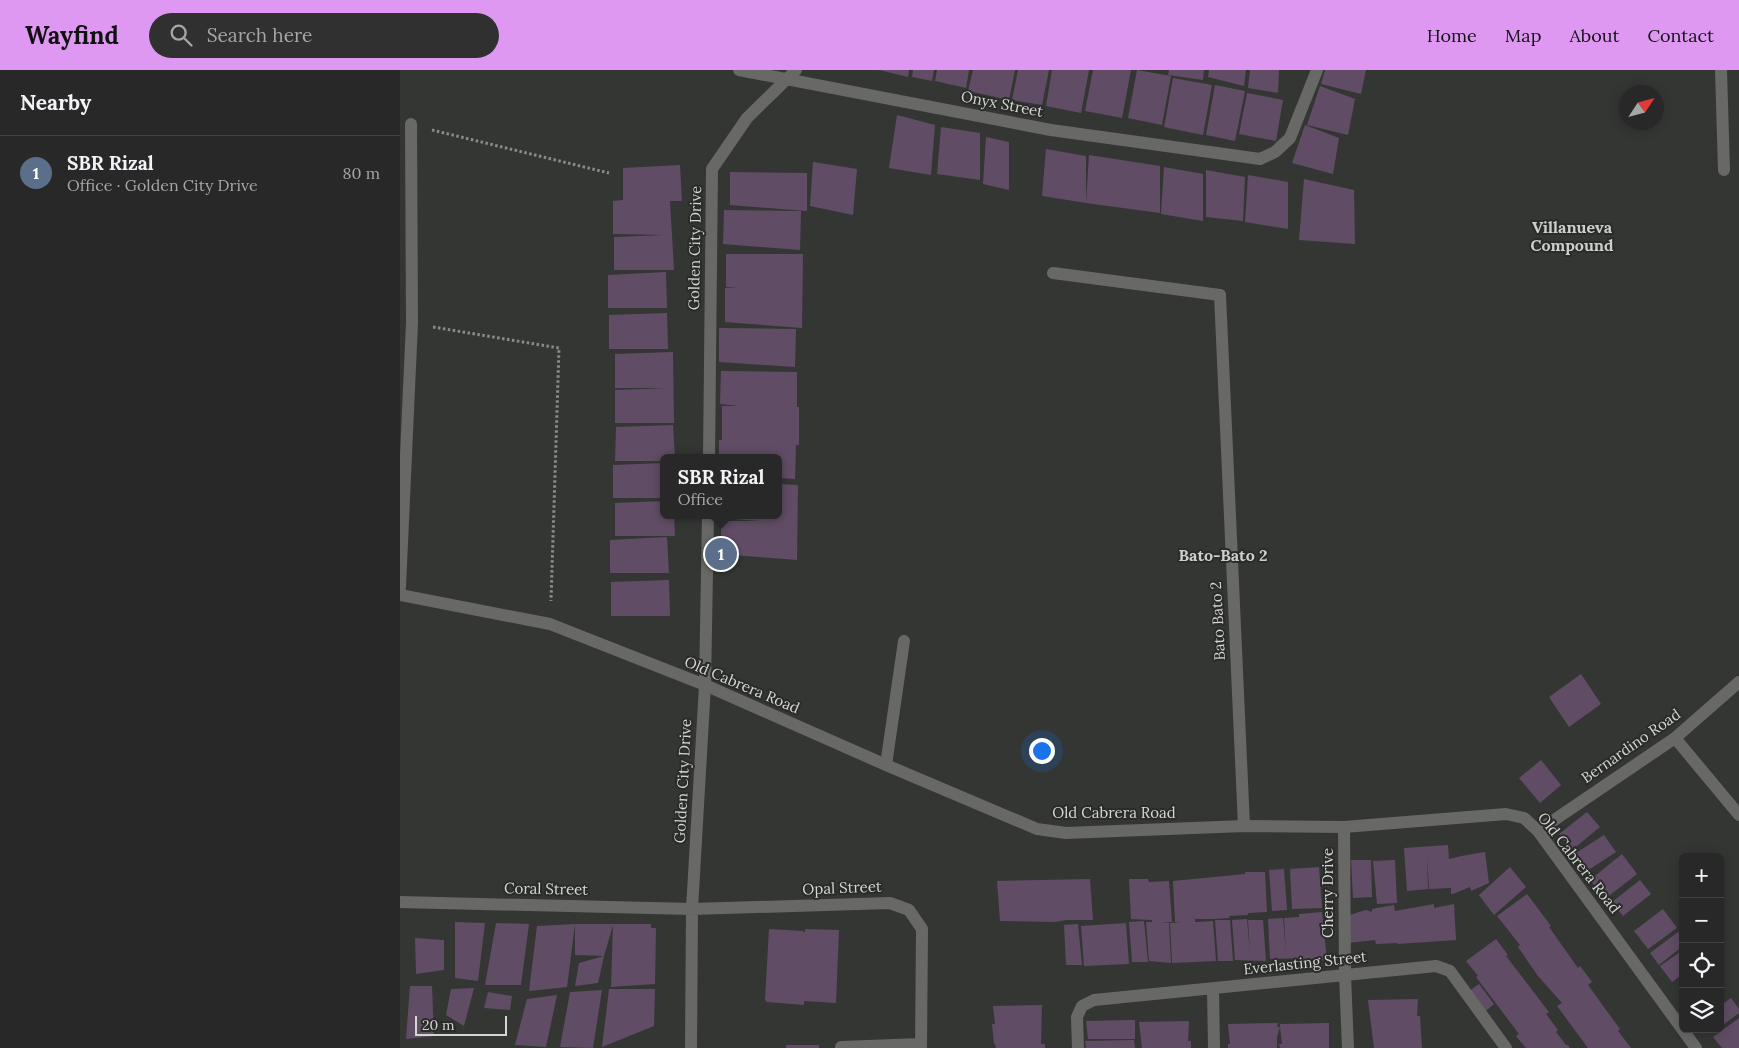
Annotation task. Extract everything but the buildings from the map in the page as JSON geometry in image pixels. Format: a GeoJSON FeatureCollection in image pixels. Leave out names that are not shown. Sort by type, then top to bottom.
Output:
{"type":"FeatureCollection","features":[{"type":"Feature","properties":{"kind":"street","name":"Onyx Street"},"geometry":{"type":"LineString","coordinates":[[739,70],[1051,130],[1260,159],[1275,152],[1290,138],[1317,70]]}},
{"type":"Feature","properties":{"kind":"street","name":"Golden City Drive"},"geometry":{"type":"LineString","coordinates":[[709,454],[712,169],[747,118],[796,70]]}},
{"type":"Feature","properties":{"kind":"street"},"geometry":{"type":"LineString","coordinates":[[1721,70],[1724,170]]}},
{"type":"Feature","properties":{"kind":"street"},"geometry":{"type":"LineString","coordinates":[[400,587],[412,323],[411,124]]}},
{"type":"Feature","properties":{"kind":"street","name":"Bato Bato 2"},"geometry":{"type":"LineString","coordinates":[[1053,273],[1220,295],[1244,826]]}},
{"type":"Feature","properties":{"kind":"street","name":"Golden City Drive"},"geometry":{"type":"LineString","coordinates":[[691,1048],[692,909],[705,685],[708,519]]}},
{"type":"Feature","properties":{"kind":"street","name":"Old Cabrera Road"},"geometry":{"type":"LineString","coordinates":[[400,595],[550,624],[705,685],[886,765],[1037,828],[1066,833],[1244,826],[1344,827],[1506,814],[1524,818],[1538,831],[1696,1048]]}},
{"type":"Feature","properties":{"kind":"street"},"geometry":{"type":"LineString","coordinates":[[886,765],[904,641]]}},
{"type":"Feature","properties":{"kind":"street","name":"Bernardino Road"},"geometry":{"type":"LineString","coordinates":[[1538,831],[1676,738],[1739,682]]}},
{"type":"Feature","properties":{"kind":"street"},"geometry":{"type":"LineString","coordinates":[[1676,738],[1739,814]]}},
{"type":"Feature","properties":{"kind":"street","name":"Cherry Drive"},"geometry":{"type":"LineString","coordinates":[[1344,827],[1345,975],[1348,1048]]}},
{"type":"Feature","properties":{"kind":"street","name":"Coral Street"},"geometry":{"type":"LineString","coordinates":[[400,902],[692,909]]}},
{"type":"Feature","properties":{"kind":"street","name":"Opal Street"},"geometry":{"type":"LineString","coordinates":[[692,909],[890,903],[909,910],[922,929],[921,1046]]}},
{"type":"Feature","properties":{"kind":"street","name":"Everlasting Street"},"geometry":{"type":"LineString","coordinates":[[1078,1048],[1077,1017],[1082,1006],[1094,1000],[1436,966],[1450,971],[1506,1048]]}},
{"type":"Feature","properties":{"kind":"street"},"geometry":{"type":"LineString","coordinates":[[1213,989],[1214,1048]]}},
{"type":"Feature","properties":{"kind":"street"},"geometry":{"type":"LineString","coordinates":[[842,1047],[921,1046]]}},
{"type":"Feature","properties":{"kind":"path"},"geometry":{"type":"LineString","coordinates":[[411,124],[609,173]]}},
{"type":"Feature","properties":{"kind":"path"},"geometry":{"type":"LineString","coordinates":[[412,323],[559,348],[550,624]]}},
{"type":"Feature","properties":{"kind":"place","name":"SBR Rizal"},"geometry":{"type":"Point","coordinates":[721,554]}},
{"type":"Feature","properties":{"kind":"district","name":"Villanueva Compound"},"geometry":{"type":"Point","coordinates":[1572,236]}},
{"type":"Feature","properties":{"kind":"district","name":"Bato-Bato 2"},"geometry":{"type":"Point","coordinates":[1223,555]}}]}
